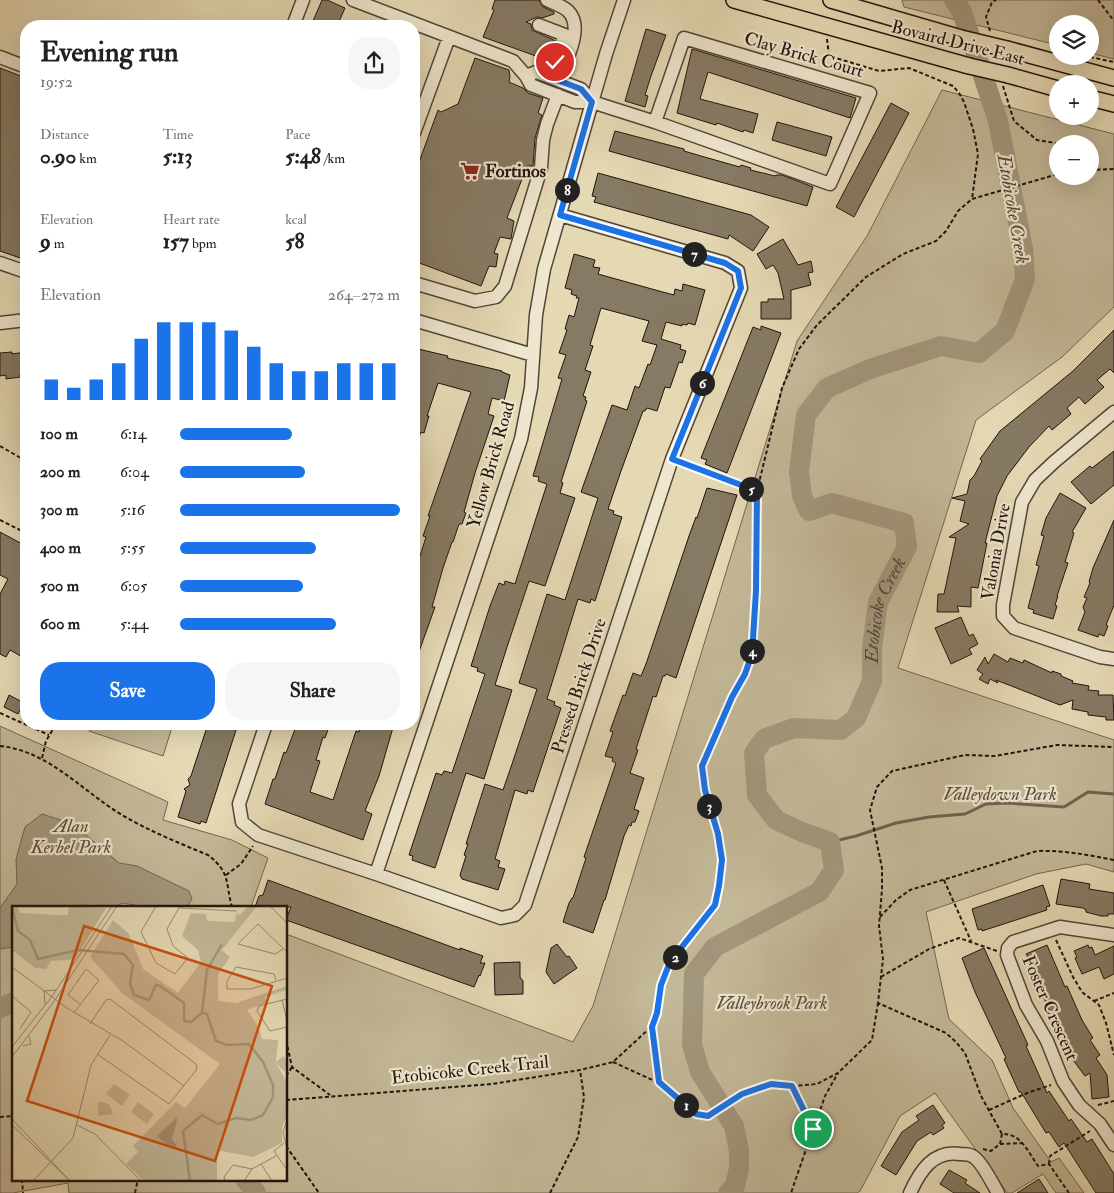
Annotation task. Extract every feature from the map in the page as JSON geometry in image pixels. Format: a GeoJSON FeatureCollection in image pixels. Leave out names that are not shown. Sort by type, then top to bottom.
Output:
{"type":"FeatureCollection","features":[{"type":"Feature","properties":{"kind":"main road","name":"Bovaird Drive East"},"geometry":{"type":"LineString","coordinates":[[734,0],[826,27],[1049,86]]}},
{"type":"Feature","properties":{"kind":"main road","name":"Bovaird Drive East"},"geometry":{"type":"LineString","coordinates":[[831,0],[961,38],[1114,78]]}},
{"type":"Feature","properties":{"kind":"main road"},"geometry":{"type":"LineString","coordinates":[[1099,100],[1114,104]]}},
{"type":"Feature","properties":{"kind":"street"},"geometry":{"type":"LineString","coordinates":[[295,20],[303,0]]}},
{"type":"Feature","properties":{"kind":"street"},"geometry":{"type":"LineString","coordinates":[[353,0],[405,20]]}},
{"type":"Feature","properties":{"kind":"street"},"geometry":{"type":"LineString","coordinates":[[547,0],[568,11],[574,22],[575,37],[554,79]]}},
{"type":"Feature","properties":{"kind":"street","name":"Yellow Brick Road"},"geometry":{"type":"LineString","coordinates":[[376,874],[521,438],[530,388],[536,315],[544,269],[592,102],[624,0]]}},
{"type":"Feature","properties":{"kind":"street"},"geometry":{"type":"LineString","coordinates":[[539,25],[565,35],[554,79]]}},
{"type":"Feature","properties":{"kind":"street"},"geometry":{"type":"LineString","coordinates":[[420,26],[513,61],[531,85],[575,102],[592,102]]}},
{"type":"Feature","properties":{"kind":"street"},"geometry":{"type":"LineString","coordinates":[[420,117],[449,37]]}},
{"type":"Feature","properties":{"kind":"street","name":"Clay Brick Court"},"geometry":{"type":"LineString","coordinates":[[592,102],[655,122],[830,184],[870,93],[684,38],[655,122]]}},
{"type":"Feature","properties":{"kind":"street"},"geometry":{"type":"LineString","coordinates":[[0,57],[20,65]]}},
{"type":"Feature","properties":{"kind":"street"},"geometry":{"type":"LineString","coordinates":[[526,76],[536,72],[581,89],[592,102]]}},
{"type":"Feature","properties":{"kind":"street"},"geometry":{"type":"LineString","coordinates":[[420,285],[476,302],[496,297],[505,286],[541,168],[543,140],[558,95]]}},
{"type":"Feature","properties":{"kind":"street","name":"Pressed Brick Drive"},"geometry":{"type":"LineString","coordinates":[[264,730],[239,804],[242,822],[258,834],[501,918],[515,915],[525,905],[672,459],[741,288],[738,271],[725,263],[560,215]]}},
{"type":"Feature","properties":{"kind":"street"},"geometry":{"type":"LineString","coordinates":[[0,263],[20,270]]}},
{"type":"Feature","properties":{"kind":"street"},"geometry":{"type":"LineString","coordinates":[[0,322],[20,320]]}},
{"type":"Feature","properties":{"kind":"street"},"geometry":{"type":"LineString","coordinates":[[420,322],[533,355]]}},
{"type":"Feature","properties":{"kind":"street","name":"Valonia Drive"},"geometry":{"type":"LineString","coordinates":[[1114,412],[1035,480],[1022,502],[1003,605],[1003,616],[1014,628],[1100,657],[1114,658]]}},
{"type":"Feature","properties":{"kind":"street","name":"Foster Crescent"},"geometry":{"type":"LineString","coordinates":[[1114,935],[1060,926],[1013,942],[1008,948],[1007,955],[1026,1005],[1047,1041],[1063,1081],[1080,1105],[1100,1124],[1114,1145]]}},
{"type":"Feature","properties":{"kind":"street"},"geometry":{"type":"LineString","coordinates":[[910,1193],[924,1166],[945,1154],[969,1155],[975,1158],[998,1193]]}},
{"type":"Feature","properties":{"kind":"path"},"geometry":{"type":"LineString","coordinates":[[1098,0],[1114,21]]}},
{"type":"Feature","properties":{"kind":"path"},"geometry":{"type":"LineString","coordinates":[[826,27],[829,56],[879,71],[909,68],[953,86],[959,93],[973,129],[978,154],[972,198]]}},
{"type":"Feature","properties":{"kind":"path"},"geometry":{"type":"LineString","coordinates":[[1099,59],[1114,62]]}},
{"type":"Feature","properties":{"kind":"path"},"geometry":{"type":"LineString","coordinates":[[1099,170],[1114,169]]}},
{"type":"Feature","properties":{"kind":"path"},"geometry":{"type":"LineString","coordinates":[[659,1082],[652,1027],[657,1013],[661,985],[670,962],[715,905],[719,886],[722,860],[718,834],[705,790],[702,766],[732,697],[745,674],[752,654],[756,591],[757,491],[782,388],[799,349],[817,325],[866,277],[903,254],[936,241],[946,231],[958,211],[972,198],[1049,176]]}},
{"type":"Feature","properties":{"kind":"path"},"geometry":{"type":"LineString","coordinates":[[0,446],[20,458]]}},
{"type":"Feature","properties":{"kind":"path"},"geometry":{"type":"LineString","coordinates":[[672,459],[757,491]]}},
{"type":"Feature","properties":{"kind":"path"},"geometry":{"type":"LineString","coordinates":[[0,520],[20,530]]}},
{"type":"Feature","properties":{"kind":"path"},"geometry":{"type":"LineString","coordinates":[[0,713],[20,722]]}},
{"type":"Feature","properties":{"kind":"path"},"geometry":{"type":"LineString","coordinates":[[38,730],[49,735]]}},
{"type":"Feature","properties":{"kind":"path"},"geometry":{"type":"LineString","coordinates":[[42,759],[46,741],[52,730]]}},
{"type":"Feature","properties":{"kind":"path"},"geometry":{"type":"LineString","coordinates":[[0,746],[26,752],[42,759],[61,770],[93,796],[123,816],[208,855],[220,864],[226,875],[232,906]]}},
{"type":"Feature","properties":{"kind":"path"},"geometry":{"type":"LineString","coordinates":[[791,1193],[825,1096],[838,1073],[872,1040],[883,959],[879,926],[882,868],[870,810],[877,787],[892,771],[965,755],[995,756],[1057,746],[1114,747]]}},
{"type":"Feature","properties":{"kind":"path"},"geometry":{"type":"LineString","coordinates":[[226,875],[241,864],[258,834]]}},
{"type":"Feature","properties":{"kind":"path"},"geometry":{"type":"LineString","coordinates":[[880,917],[896,900],[910,890],[1037,852],[1065,851],[1114,860]]}},
{"type":"Feature","properties":{"kind":"path"},"geometry":{"type":"LineString","coordinates":[[944,879],[971,942]]}},
{"type":"Feature","properties":{"kind":"path"},"geometry":{"type":"LineString","coordinates":[[1052,929],[1072,977],[1082,992],[1098,1005],[1106,1023],[1114,1055]]}},
{"type":"Feature","properties":{"kind":"path"},"geometry":{"type":"LineString","coordinates":[[881,977],[929,949],[959,938],[1007,955]]}},
{"type":"Feature","properties":{"kind":"path"},"geometry":{"type":"LineString","coordinates":[[1094,1001],[1114,993]]}},
{"type":"Feature","properties":{"kind":"path"},"geometry":{"type":"LineString","coordinates":[[878,1003],[946,1033],[956,1042],[965,1054],[982,1096],[1002,1134],[1000,1144]]}},
{"type":"Feature","properties":{"kind":"path","name":"Etobicoke Creek Trail"},"geometry":{"type":"LineString","coordinates":[[288,1100],[492,1084],[580,1070],[613,1062],[652,1027]]}},
{"type":"Feature","properties":{"kind":"path"},"geometry":{"type":"LineString","coordinates":[[288,1049],[292,1066],[331,1096]]}},
{"type":"Feature","properties":{"kind":"path"},"geometry":{"type":"LineString","coordinates":[[613,1062],[659,1082],[696,1114],[708,1116],[742,1094],[771,1084],[792,1086],[817,1084],[838,1073]]}},
{"type":"Feature","properties":{"kind":"path"},"geometry":{"type":"LineString","coordinates":[[288,1073],[292,1066]]}},
{"type":"Feature","properties":{"kind":"path"},"geometry":{"type":"LineString","coordinates":[[550,1193],[578,1136],[584,1097],[580,1070]]}},
{"type":"Feature","properties":{"kind":"path"},"geometry":{"type":"LineString","coordinates":[[989,1110],[1027,1093],[1063,1081]]}},
{"type":"Feature","properties":{"kind":"path"},"geometry":{"type":"LineString","coordinates":[[792,1086],[813,1129]]}},
{"type":"Feature","properties":{"kind":"path"},"geometry":{"type":"LineString","coordinates":[[1087,1112],[1097,1106],[1114,1101]]}},
{"type":"Feature","properties":{"kind":"path"},"geometry":{"type":"LineString","coordinates":[[1069,1193],[1049,1164],[1050,1156],[1100,1124]]}},
{"type":"Feature","properties":{"kind":"path"},"geometry":{"type":"LineString","coordinates":[[1002,1134],[1014,1135],[1023,1143],[1038,1166],[1049,1164]]}},
{"type":"Feature","properties":{"kind":"path"},"geometry":{"type":"LineString","coordinates":[[969,1155],[978,1147],[991,1151],[1000,1144],[1023,1143]]}},
{"type":"Feature","properties":{"kind":"path"},"geometry":{"type":"LineString","coordinates":[[288,1149],[319,1193]]}},
{"type":"Feature","properties":{"kind":"path"},"geometry":{"type":"LineString","coordinates":[[22,1180],[23,1193]]}},
{"type":"Feature","properties":{"kind":"path"},"geometry":{"type":"LineString","coordinates":[[135,1193],[138,1180]]}},
{"type":"Feature","properties":{"kind":"green space"},"geometry":{"type":"Polygon","coordinates":[[[902,0],[1114,0],[1114,59],[1099,55],[1099,15],[1049,15],[1049,43],[904,7],[902,0]]]}},
{"type":"Feature","properties":{"kind":"green space","name":"Valleybrook Park"},"geometry":{"type":"Polygon","coordinates":[[[942,90],[1049,117],[1049,125],[1079,125],[1114,134],[1114,307],[1062,357],[976,420],[898,668],[1114,740],[1114,872],[1086,864],[1036,874],[926,912],[949,1019],[992,1060],[1013,1108],[1051,1162],[1059,1158],[1084,1193],[1056,1193],[1043,1174],[1012,1193],[1007,1193],[935,1093],[900,1116],[860,1191],[857,1193],[69,1193],[68,1183],[13,1193],[0,1193],[0,726],[168,802],[163,820],[232,840],[268,858],[251,906],[12,906],[12,1180],[288,1180],[288,935],[573,1042],[593,1006],[797,341],[867,236],[942,90]]]}},
{"type":"Feature","properties":{"kind":"green space"},"geometry":{"type":"Polygon","coordinates":[[[89,730],[171,730],[163,756],[89,730]]]}},
{"type":"Feature","properties":{"kind":"shaded area"},"geometry":{"type":"Polygon","coordinates":[[[42,814],[73,824],[119,863],[137,866],[189,891],[192,899],[188,906],[139,906],[123,903],[115,906],[12,906],[12,947],[0,949],[0,908],[17,884],[16,859],[25,827],[42,814]]]}},
{"type":"Feature","properties":{"kind":"building"},"geometry":{"type":"Polygon","coordinates":[[[322,0],[327,0],[345,8],[340,20],[313,20],[322,0]]]}},
{"type":"Feature","properties":{"kind":"building"},"geometry":{"type":"Polygon","coordinates":[[[495,0],[539,0],[543,7],[554,12],[554,14],[542,18],[537,17],[526,22],[531,24],[532,30],[554,40],[547,60],[483,37],[494,10],[492,9],[495,0]]]}},
{"type":"Feature","properties":{"kind":"building"},"geometry":{"type":"Polygon","coordinates":[[[646,29],[666,35],[645,95],[648,96],[645,107],[625,101],[646,29]]]}},
{"type":"Feature","properties":{"kind":"building"},"geometry":{"type":"Polygon","coordinates":[[[692,49],[856,98],[850,118],[708,72],[700,99],[758,114],[753,133],[744,130],[743,132],[717,123],[716,125],[677,113],[692,49]]]}},
{"type":"Feature","properties":{"kind":"building","name":"Fortinos"},"geometry":{"type":"Polygon","coordinates":[[[475,58],[509,70],[509,82],[523,88],[528,93],[543,98],[538,113],[542,115],[535,138],[533,166],[527,166],[507,218],[514,221],[511,239],[500,237],[494,253],[498,254],[496,267],[489,266],[481,286],[420,263],[420,160],[438,110],[441,112],[458,104],[475,58]]]}},
{"type":"Feature","properties":{"kind":"building"},"geometry":{"type":"Polygon","coordinates":[[[0,68],[20,76],[20,258],[0,251],[0,68]]]}},
{"type":"Feature","properties":{"kind":"building"},"geometry":{"type":"Polygon","coordinates":[[[891,103],[909,113],[854,217],[836,207],[891,103]]]}},
{"type":"Feature","properties":{"kind":"building"},"geometry":{"type":"Polygon","coordinates":[[[777,122],[832,137],[826,156],[772,140],[777,122]]]}},
{"type":"Feature","properties":{"kind":"building"},"geometry":{"type":"Polygon","coordinates":[[[615,131],[684,149],[684,151],[740,167],[741,165],[751,168],[750,170],[775,176],[782,175],[813,187],[807,206],[609,151],[615,131]]]}},
{"type":"Feature","properties":{"kind":"building"},"geometry":{"type":"Polygon","coordinates":[[[598,173],[751,215],[769,227],[753,251],[729,235],[728,239],[594,202],[596,197],[592,196],[598,173]]]}},
{"type":"Feature","properties":{"kind":"building"},"geometry":{"type":"Polygon","coordinates":[[[783,239],[798,265],[811,261],[813,272],[808,273],[811,285],[791,290],[791,319],[761,319],[761,302],[768,302],[768,299],[784,299],[778,273],[773,265],[766,269],[757,254],[783,239]]]}},
{"type":"Feature","properties":{"kind":"building"},"geometry":{"type":"Polygon","coordinates":[[[574,254],[595,260],[593,267],[600,268],[598,274],[659,291],[674,295],[675,289],[682,291],[683,284],[705,290],[695,325],[688,323],[687,325],[682,324],[682,326],[666,322],[661,339],[681,345],[680,349],[686,351],[682,363],[679,362],[670,388],[665,387],[657,411],[647,408],[643,411],[621,471],[608,509],[614,511],[613,514],[622,517],[595,601],[591,599],[590,603],[578,599],[547,699],[555,702],[554,705],[561,708],[533,792],[528,790],[527,794],[515,790],[495,859],[500,861],[498,867],[505,869],[498,890],[462,879],[460,875],[466,856],[464,855],[468,844],[466,844],[485,784],[503,790],[537,689],[519,683],[547,594],[565,600],[598,498],[581,492],[612,405],[627,410],[635,386],[639,388],[657,345],[642,341],[649,321],[601,308],[590,345],[593,346],[585,370],[591,372],[583,396],[586,397],[585,400],[587,401],[561,482],[563,483],[560,493],[575,498],[545,586],[529,581],[507,647],[495,685],[512,690],[484,779],[466,773],[435,868],[412,860],[413,856],[409,855],[436,773],[442,775],[444,771],[452,773],[485,674],[477,671],[478,668],[471,666],[490,606],[499,583],[504,585],[505,581],[515,584],[547,484],[538,481],[539,477],[533,476],[562,379],[558,378],[566,355],[559,353],[567,330],[565,329],[569,315],[574,317],[579,298],[571,294],[572,290],[565,288],[574,254]]]}},
{"type":"Feature","properties":{"kind":"building"},"geometry":{"type":"Polygon","coordinates":[[[761,326],[781,333],[727,473],[705,464],[707,460],[701,458],[753,327],[761,330],[761,326]]]}},
{"type":"Feature","properties":{"kind":"building"},"geometry":{"type":"Polygon","coordinates":[[[1114,330],[1114,373],[1110,369],[1097,380],[1104,387],[1085,404],[1079,397],[1067,408],[1071,414],[1052,430],[1049,426],[1029,447],[1007,476],[997,496],[985,543],[987,543],[978,588],[971,587],[971,607],[957,606],[959,612],[937,612],[938,594],[944,594],[956,538],[949,537],[969,524],[960,521],[965,501],[952,498],[967,494],[970,480],[982,461],[980,459],[1000,431],[1073,371],[1114,330]]]}},
{"type":"Feature","properties":{"kind":"building"},"geometry":{"type":"Polygon","coordinates":[[[420,349],[502,371],[510,375],[504,401],[492,398],[488,414],[494,416],[475,473],[464,512],[466,513],[462,524],[459,524],[443,568],[432,607],[435,607],[420,649],[420,556],[426,537],[423,536],[430,516],[428,516],[471,392],[438,383],[427,416],[429,416],[424,433],[421,432],[420,435],[420,349]]]}},
{"type":"Feature","properties":{"kind":"building"},"geometry":{"type":"Polygon","coordinates":[[[0,353],[20,353],[20,377],[6,379],[6,375],[0,376],[0,353]]]}},
{"type":"Feature","properties":{"kind":"building"},"geometry":{"type":"Polygon","coordinates":[[[1114,451],[1114,485],[1091,504],[1071,482],[1090,466],[1092,468],[1114,451]]]}},
{"type":"Feature","properties":{"kind":"building"},"geometry":{"type":"Polygon","coordinates":[[[707,488],[737,495],[676,678],[666,674],[663,676],[656,697],[653,696],[630,773],[644,778],[634,809],[639,811],[635,822],[632,822],[631,826],[629,825],[624,836],[593,933],[563,922],[569,903],[573,898],[586,858],[584,857],[616,763],[612,761],[613,758],[605,756],[613,732],[610,731],[633,673],[641,676],[646,664],[707,488]]]}},
{"type":"Feature","properties":{"kind":"building"},"geometry":{"type":"Polygon","coordinates":[[[1060,493],[1086,508],[1072,532],[1074,533],[1065,562],[1068,563],[1057,596],[1055,605],[1057,606],[1053,619],[1033,613],[1034,610],[1028,608],[1039,566],[1036,565],[1044,536],[1041,535],[1046,518],[1060,493]]]}},
{"type":"Feature","properties":{"kind":"building"},"geometry":{"type":"Polygon","coordinates":[[[1114,520],[1114,605],[1104,636],[1099,634],[1098,637],[1078,630],[1085,612],[1083,607],[1087,598],[1084,597],[1090,583],[1093,568],[1114,520]]]}},
{"type":"Feature","properties":{"kind":"building"},"geometry":{"type":"Polygon","coordinates":[[[0,532],[20,543],[20,656],[10,650],[6,657],[0,654],[0,594],[8,579],[0,575],[0,532]]]}},
{"type":"Feature","properties":{"kind":"building"},"geometry":{"type":"Polygon","coordinates":[[[961,617],[969,636],[973,634],[978,644],[969,649],[972,654],[951,664],[935,628],[961,617]]]}},
{"type":"Feature","properties":{"kind":"building"},"geometry":{"type":"Polygon","coordinates":[[[994,654],[1008,662],[1010,658],[1023,663],[1024,660],[1052,673],[1052,671],[1061,674],[1061,676],[1073,681],[1072,683],[1089,686],[1088,690],[1099,691],[1098,695],[1113,695],[1114,720],[1106,720],[1106,717],[1088,715],[1088,712],[1072,709],[1073,700],[1060,705],[996,680],[998,683],[990,679],[988,684],[979,679],[983,674],[977,670],[985,657],[988,664],[994,654]]]}},
{"type":"Feature","properties":{"kind":"building"},"geometry":{"type":"Polygon","coordinates":[[[9,695],[20,701],[18,714],[4,707],[9,695]]]}},
{"type":"Feature","properties":{"kind":"building"},"geometry":{"type":"Polygon","coordinates":[[[206,730],[236,730],[206,823],[201,821],[200,824],[178,817],[186,791],[184,789],[190,785],[188,779],[191,776],[206,730]]]}},
{"type":"Feature","properties":{"kind":"building"},"geometry":{"type":"Polygon","coordinates":[[[295,730],[328,730],[325,738],[323,737],[316,760],[320,761],[310,792],[333,800],[356,731],[392,730],[379,776],[365,811],[372,814],[363,840],[265,804],[284,752],[286,753],[295,730]]]}},
{"type":"Feature","properties":{"kind":"building"},"geometry":{"type":"Polygon","coordinates":[[[1061,879],[1090,884],[1089,889],[1114,893],[1114,914],[1101,916],[1086,912],[1083,908],[1056,904],[1061,879]]]}},
{"type":"Feature","properties":{"kind":"building"},"geometry":{"type":"Polygon","coordinates":[[[268,880],[460,950],[460,948],[483,956],[480,963],[485,963],[474,987],[288,921],[291,907],[255,906],[259,896],[263,895],[268,880]]]}},
{"type":"Feature","properties":{"kind":"building"},"geometry":{"type":"Polygon","coordinates":[[[1043,885],[1050,906],[1046,907],[1047,910],[982,931],[982,929],[978,930],[972,909],[1043,885]]]}},
{"type":"Feature","properties":{"kind":"building"},"geometry":{"type":"Polygon","coordinates":[[[557,944],[567,957],[569,956],[577,968],[554,984],[546,972],[551,948],[557,944]]]}},
{"type":"Feature","properties":{"kind":"building"},"geometry":{"type":"Polygon","coordinates":[[[1047,945],[1065,987],[1067,986],[1082,1020],[1093,1038],[1090,1040],[1100,1055],[1096,1058],[1107,1075],[1109,1097],[1092,1099],[1090,1073],[1085,1076],[1070,1056],[1074,1053],[1064,1038],[1066,1036],[1057,1023],[1055,1023],[1026,958],[1028,957],[1026,954],[1047,945]]]}},
{"type":"Feature","properties":{"kind":"building"},"geometry":{"type":"Polygon","coordinates":[[[1088,945],[1089,948],[1092,947],[1095,955],[1114,946],[1114,974],[1104,979],[1099,967],[1082,974],[1074,951],[1088,945]]]}},
{"type":"Feature","properties":{"kind":"building"},"geometry":{"type":"Polygon","coordinates":[[[984,948],[1028,1045],[1026,1046],[1047,1093],[1049,1091],[1069,1121],[1071,1119],[1087,1142],[1092,1139],[1114,1174],[1114,1193],[1096,1193],[1064,1143],[1059,1147],[1049,1132],[1046,1133],[1021,1092],[1019,1092],[962,958],[984,948]]]}},
{"type":"Feature","properties":{"kind":"building"},"geometry":{"type":"Polygon","coordinates":[[[520,962],[523,994],[495,995],[494,963],[520,962]]]}},
{"type":"Feature","properties":{"kind":"building"},"geometry":{"type":"Polygon","coordinates":[[[933,1105],[945,1123],[942,1125],[944,1128],[933,1135],[931,1132],[917,1141],[896,1175],[881,1166],[902,1132],[919,1120],[916,1116],[933,1105]]]}},
{"type":"Feature","properties":{"kind":"building"},"geometry":{"type":"Polygon","coordinates":[[[949,1170],[967,1180],[965,1183],[980,1193],[954,1193],[940,1184],[949,1170]]]}},
{"type":"Feature","properties":{"kind":"building"},"geometry":{"type":"Polygon","coordinates":[[[1039,1179],[1048,1193],[1017,1193],[1039,1179]]]}},
{"type":"Feature","properties":{"kind":"waterway","name":"Etobicoke Creek"},"geometry":{"type":"LineString","coordinates":[[728,1193],[735,1186],[739,1168],[739,1151],[734,1126],[700,1072],[692,1044],[694,974],[715,947],[819,892],[834,870],[830,842],[776,820],[757,795],[754,753],[764,739],[794,728],[841,730],[856,718],[872,681],[872,648],[878,602],[907,547],[904,523],[832,503],[809,511],[802,496],[799,472],[806,415],[827,388],[870,369],[941,346],[979,353],[1005,331],[1025,279],[1023,248],[998,121],[962,12],[954,0]]}},
{"type":"Feature","properties":{"kind":"waterway"},"geometry":{"type":"LineString","coordinates":[[830,842],[896,823],[929,817],[965,814],[986,804],[1007,803],[1064,807],[1088,792],[1114,794]]}},
{"type":"Feature","properties":{"kind":"waterway","name":"Etobicoke Creek"},"geometry":{"type":"LineString","coordinates":[[0,1008],[12,1003]]}},
{"type":"Feature","properties":{"kind":"waterway","name":"Etobicoke Creek"},"geometry":{"type":"LineString","coordinates":[[246,1180],[256,1193]]}},
{"type":"Feature","properties":{"kind":"place","name":"Fortinos"},"geometry":{"type":"Point","coordinates":[470,171]}},
{"type":"Feature","properties":{"kind":"route"},"geometry":{"type":"LineString","coordinates":[[555,62],[549,77],[581,89],[592,102],[560,215],[725,263],[738,271],[741,288],[672,459],[757,491],[756,591],[752,654],[745,674],[732,697],[702,766],[705,790],[718,834],[722,860],[719,886],[715,905],[670,962],[661,985],[657,1013],[652,1027],[652,1043],[659,1082],[696,1114],[708,1116],[742,1094],[771,1084],[792,1086],[813,1129]]}},
{"type":"Feature","properties":{"kind":"park label","name":"Valleydown Park"},"geometry":{"type":"Point","coordinates":[1000,794]}},
{"type":"Feature","properties":{"kind":"park label","name":"Alan Kerbel Park"},"geometry":{"type":"Point","coordinates":[71,836]}}]}
